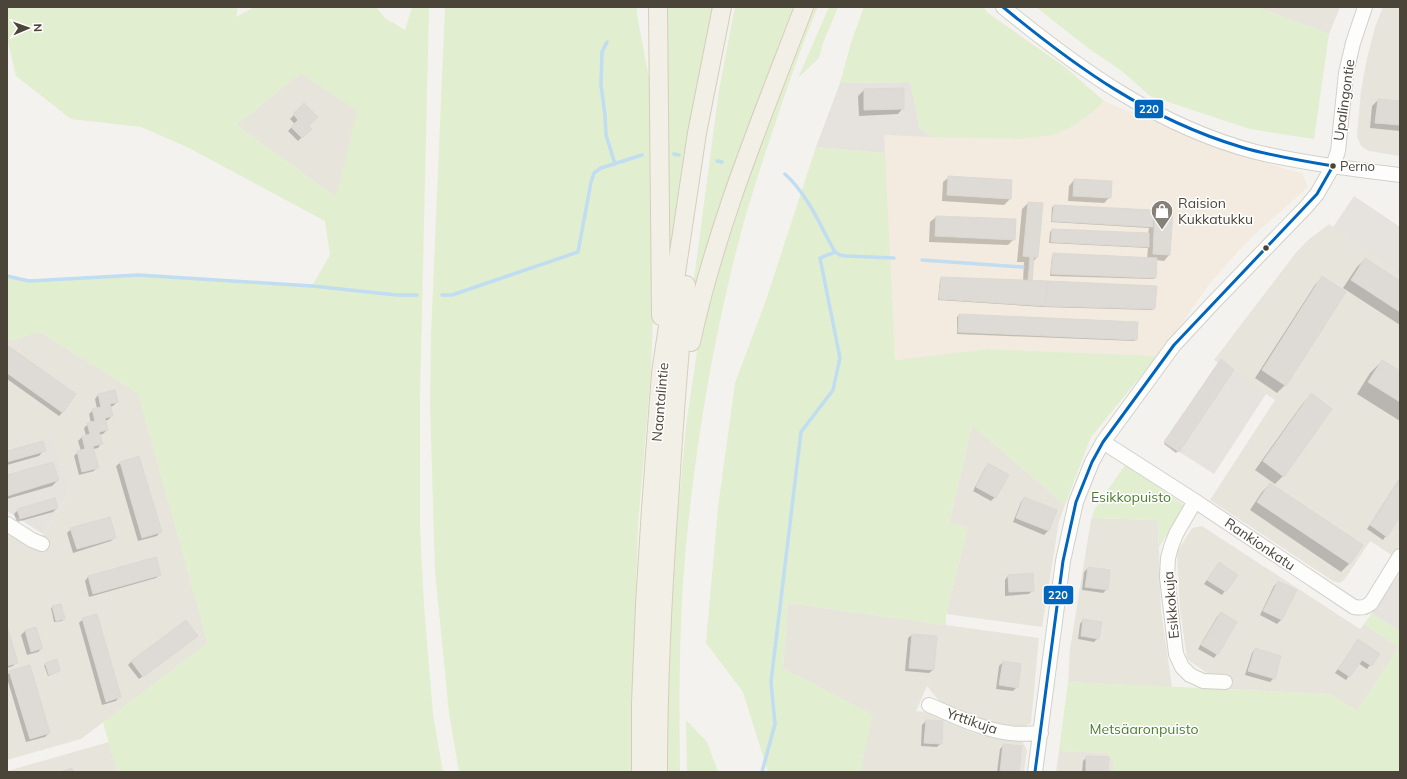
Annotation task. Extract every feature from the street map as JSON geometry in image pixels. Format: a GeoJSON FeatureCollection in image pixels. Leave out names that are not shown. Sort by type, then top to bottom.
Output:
{"type":"FeatureCollection","features":[{"type":"Feature","properties":{"kind":"main road"},"geometry":{"type":"LineString","coordinates":[[658,7],[661,373]]}},
{"type":"Feature","properties":{"kind":"main road","name":"Naantalintie"},"geometry":{"type":"LineString","coordinates":[[641,772],[641,703],[645,596],[661,373],[697,133],[722,7]]}},
{"type":"Feature","properties":{"kind":"main road"},"geometry":{"type":"LineString","coordinates":[[675,415],[698,306],[713,252],[762,115],[804,7]]}},
{"type":"Feature","properties":{"kind":"main road","name":"Naantalintie"},"geometry":{"type":"LineString","coordinates":[[658,772],[658,702],[662,608],[675,415],[691,245],[716,36]]}},
{"type":"Feature","properties":{"kind":"street"},"geometry":{"type":"LineString","coordinates":[[1002,7],[1101,82],[1171,120],[1199,132],[1255,152],[1291,160],[1400,175]]}},
{"type":"Feature","properties":{"kind":"street","name":"Upalingontie"},"geometry":{"type":"LineString","coordinates":[[1036,772],[1057,604],[1069,534],[1076,502],[1092,462],[1103,442],[1174,345],[1317,194],[1334,166],[1338,151],[1346,73],[1353,43],[1365,7]]}},
{"type":"Feature","properties":{"kind":"street","name":"Rankionkatu"},"geometry":{"type":"LineString","coordinates":[[1103,442],[1195,501],[1354,607],[1366,607],[1371,603],[1400,556]]}},
{"type":"Feature","properties":{"kind":"street","name":"Esikkokuja"},"geometry":{"type":"LineString","coordinates":[[1195,501],[1176,534],[1168,558],[1167,577],[1176,654],[1182,667],[1190,675],[1203,681],[1225,682]]}},
{"type":"Feature","properties":{"kind":"street"},"geometry":{"type":"LineString","coordinates":[[7,524],[32,540],[42,544]]}},
{"type":"Feature","properties":{"kind":"street","name":"Yrttikuja"},"geometry":{"type":"LineString","coordinates":[[929,705],[974,724],[993,730],[1011,734],[1041,733]]}},
{"type":"Feature","properties":{"kind":"shaded area"},"geometry":{"type":"Polygon","coordinates":[[[1256,7],[1340,7],[1329,34],[1256,7]]]}},
{"type":"Feature","properties":{"kind":"shaded area"},"geometry":{"type":"Polygon","coordinates":[[[1383,7],[1400,7],[1400,156],[1369,151],[1361,146],[1357,136],[1361,90],[1367,58],[1375,27],[1383,7]]]}},
{"type":"Feature","properties":{"kind":"shaded area"},"geometry":{"type":"Polygon","coordinates":[[[301,73],[358,111],[336,197],[236,125],[301,73]]]}},
{"type":"Feature","properties":{"kind":"shaded area"},"geometry":{"type":"Polygon","coordinates":[[[910,82],[920,129],[932,137],[884,135],[885,153],[816,147],[840,83],[910,82]]]}},
{"type":"Feature","properties":{"kind":"shaded area"},"geometry":{"type":"Polygon","coordinates":[[[1104,101],[1157,123],[1285,169],[1302,173],[1308,187],[1254,235],[1232,258],[1207,287],[1181,325],[1157,356],[989,349],[895,360],[883,135],[1022,139],[1054,135],[1073,126],[1093,112],[1104,101]]]}},
{"type":"Feature","properties":{"kind":"shaded area"},"geometry":{"type":"Polygon","coordinates":[[[1354,196],[1400,227],[1400,273],[1333,227],[1354,196]]]}},
{"type":"Feature","properties":{"kind":"shaded area"},"geometry":{"type":"Polygon","coordinates":[[[1329,224],[1400,271],[1400,545],[1393,556],[1370,541],[1345,579],[1340,583],[1333,581],[1210,500],[1275,400],[1214,360],[1298,250],[1308,240],[1329,224]]]}},
{"type":"Feature","properties":{"kind":"shaded area"},"geometry":{"type":"Polygon","coordinates":[[[40,332],[138,393],[208,643],[81,739],[7,760],[7,532],[34,549],[68,494],[7,451],[7,341],[40,332]]]}},
{"type":"Feature","properties":{"kind":"shaded area"},"geometry":{"type":"Polygon","coordinates":[[[1221,359],[1266,394],[1214,474],[1164,442],[1221,359]]]}},
{"type":"Feature","properties":{"kind":"shaded area"},"geometry":{"type":"Polygon","coordinates":[[[972,425],[1065,505],[1059,521],[1042,627],[946,614],[968,527],[949,524],[972,425]]]}},
{"type":"Feature","properties":{"kind":"shaded area"},"geometry":{"type":"Polygon","coordinates":[[[52,438],[68,494],[43,534],[7,511],[7,451],[52,438]]]}},
{"type":"Feature","properties":{"kind":"shaded area"},"geometry":{"type":"Polygon","coordinates":[[[1092,518],[1158,520],[1161,610],[1172,687],[1068,682],[1070,649],[1092,518]]]}},
{"type":"Feature","properties":{"kind":"shaded area"},"geometry":{"type":"Polygon","coordinates":[[[1202,526],[1360,629],[1364,624],[1399,647],[1357,711],[1330,694],[1203,688],[1211,676],[1187,659],[1180,609],[1177,552],[1192,528],[1202,526]]]}},
{"type":"Feature","properties":{"kind":"shaded area"},"geometry":{"type":"Polygon","coordinates":[[[1400,573],[1400,631],[1372,613],[1400,573]]]}},
{"type":"Feature","properties":{"kind":"shaded area"},"geometry":{"type":"Polygon","coordinates":[[[788,603],[1039,638],[1031,723],[1024,727],[976,720],[940,702],[927,686],[916,711],[932,713],[973,733],[1022,741],[1027,750],[1024,772],[860,772],[872,715],[783,668],[788,603]]]}},
{"type":"Feature","properties":{"kind":"shaded area"},"geometry":{"type":"Polygon","coordinates":[[[109,742],[117,772],[7,772],[7,771],[109,742]]]}},
{"type":"Feature","properties":{"kind":"shaded area"},"geometry":{"type":"Polygon","coordinates":[[[1059,751],[1108,753],[1114,762],[1113,772],[1056,772],[1059,751]]]}},
{"type":"Feature","properties":{"kind":"green space"},"geometry":{"type":"Polygon","coordinates":[[[7,7],[238,7],[236,17],[254,7],[376,7],[385,18],[405,30],[412,7],[429,7],[420,397],[420,526],[424,606],[433,714],[443,772],[117,772],[103,722],[208,643],[138,393],[40,332],[7,341],[7,276],[29,281],[138,275],[312,286],[330,255],[325,221],[187,147],[141,127],[71,119],[16,76],[7,37],[7,7]],[[301,73],[236,125],[336,197],[357,111],[301,73]]]}},
{"type":"Feature","properties":{"kind":"green space"},"geometry":{"type":"Polygon","coordinates":[[[445,7],[637,7],[637,15],[650,83],[653,318],[651,371],[638,525],[631,741],[632,772],[459,772],[449,713],[435,572],[430,403],[431,335],[445,7]]]}},
{"type":"Feature","properties":{"kind":"green space"},"geometry":{"type":"Polygon","coordinates":[[[663,7],[712,7],[668,279],[663,7]]]}},
{"type":"Feature","properties":{"kind":"green space"},"geometry":{"type":"Polygon","coordinates":[[[735,7],[796,7],[693,295],[719,90],[735,7]]]}},
{"type":"Feature","properties":{"kind":"green space"},"geometry":{"type":"Polygon","coordinates":[[[811,7],[818,7],[791,78],[747,211],[736,251],[710,372],[697,454],[684,565],[680,654],[680,772],[668,772],[669,658],[676,536],[686,426],[700,331],[721,251],[811,7]]]}},
{"type":"Feature","properties":{"kind":"green space"},"geometry":{"type":"Polygon","coordinates":[[[829,7],[838,7],[823,43],[819,58],[798,78],[829,7]]]}},
{"type":"Feature","properties":{"kind":"green space"},"geometry":{"type":"Polygon","coordinates":[[[864,7],[983,7],[988,13],[1065,67],[1104,101],[1093,112],[1073,126],[1054,135],[1022,139],[932,137],[920,129],[910,82],[840,83],[851,43],[864,7]]]}},
{"type":"Feature","properties":{"kind":"green space"},"geometry":{"type":"Polygon","coordinates":[[[1036,7],[1256,7],[1329,34],[1314,139],[1250,129],[1150,96],[1123,72],[1088,48],[1036,7]]]}},
{"type":"Feature","properties":{"kind":"green space"},"geometry":{"type":"Polygon","coordinates":[[[816,147],[885,153],[895,360],[989,349],[1157,356],[1091,437],[1065,505],[972,425],[949,523],[968,527],[946,614],[946,625],[788,603],[783,668],[873,715],[860,772],[768,772],[743,692],[706,643],[718,507],[735,383],[765,303],[816,147]]]}},
{"type":"Feature","properties":{"kind":"green space","name":"Esikkopuisto"},"geometry":{"type":"Polygon","coordinates":[[[1125,465],[1186,506],[1159,547],[1158,520],[1092,518],[1094,510],[1125,465]]]}},
{"type":"Feature","properties":{"kind":"green space","name":"Metsäaronpuisto"},"geometry":{"type":"Polygon","coordinates":[[[1372,613],[1400,631],[1400,772],[1113,772],[1114,762],[1108,753],[1059,751],[1068,682],[1330,694],[1357,711],[1399,647],[1364,624],[1372,613]]]}},
{"type":"Feature","properties":{"kind":"green space"},"geometry":{"type":"Polygon","coordinates":[[[686,720],[707,742],[718,772],[687,772],[686,720]]]}},
{"type":"Feature","properties":{"kind":"building"},"geometry":{"type":"Polygon","coordinates":[[[904,88],[904,109],[864,110],[864,89],[904,88]]]}},
{"type":"Feature","properties":{"kind":"building"},"geometry":{"type":"Polygon","coordinates":[[[1378,99],[1400,101],[1400,125],[1375,123],[1378,99]]]}},
{"type":"Feature","properties":{"kind":"building"},"geometry":{"type":"Polygon","coordinates":[[[304,103],[318,117],[309,126],[312,129],[302,138],[291,127],[298,120],[293,114],[304,103]]]}},
{"type":"Feature","properties":{"kind":"building"},"geometry":{"type":"Polygon","coordinates":[[[948,176],[1012,180],[1011,199],[947,195],[948,176]]]}},
{"type":"Feature","properties":{"kind":"building"},"geometry":{"type":"Polygon","coordinates":[[[1074,179],[1112,181],[1111,198],[1073,196],[1074,179]]]}},
{"type":"Feature","properties":{"kind":"building"},"geometry":{"type":"Polygon","coordinates":[[[1028,202],[1043,203],[1038,257],[1034,257],[1032,281],[1028,281],[1030,257],[1023,256],[1028,202]]]}},
{"type":"Feature","properties":{"kind":"building"},"geometry":{"type":"Polygon","coordinates":[[[1054,205],[1153,210],[1153,227],[1052,221],[1054,205]]]}},
{"type":"Feature","properties":{"kind":"building"},"geometry":{"type":"Polygon","coordinates":[[[1155,209],[1173,210],[1170,255],[1153,254],[1155,209]]]}},
{"type":"Feature","properties":{"kind":"building"},"geometry":{"type":"Polygon","coordinates":[[[936,216],[1016,219],[1015,240],[935,236],[936,216]]]}},
{"type":"Feature","properties":{"kind":"building"},"geometry":{"type":"Polygon","coordinates":[[[1052,229],[1149,233],[1149,247],[1051,242],[1052,229]]]}},
{"type":"Feature","properties":{"kind":"building"},"geometry":{"type":"Polygon","coordinates":[[[1053,253],[1157,258],[1156,278],[1051,274],[1053,253]]]}},
{"type":"Feature","properties":{"kind":"building"},"geometry":{"type":"Polygon","coordinates":[[[1365,258],[1400,281],[1400,312],[1351,280],[1365,258]]]}},
{"type":"Feature","properties":{"kind":"building"},"geometry":{"type":"Polygon","coordinates":[[[1322,276],[1346,292],[1286,386],[1262,370],[1322,276]]]}},
{"type":"Feature","properties":{"kind":"building"},"geometry":{"type":"Polygon","coordinates":[[[941,277],[1048,281],[1045,306],[939,299],[941,277]]]}},
{"type":"Feature","properties":{"kind":"building"},"geometry":{"type":"Polygon","coordinates":[[[1048,281],[1157,286],[1155,309],[1045,306],[1048,281]]]}},
{"type":"Feature","properties":{"kind":"building"},"geometry":{"type":"Polygon","coordinates":[[[959,314],[1138,322],[1137,340],[958,332],[959,314]]]}},
{"type":"Feature","properties":{"kind":"building"},"geometry":{"type":"Polygon","coordinates":[[[7,345],[76,394],[63,413],[7,373],[7,345]]]}},
{"type":"Feature","properties":{"kind":"building"},"geometry":{"type":"Polygon","coordinates":[[[1221,359],[1234,370],[1179,452],[1164,442],[1221,359]]]}},
{"type":"Feature","properties":{"kind":"building"},"geometry":{"type":"Polygon","coordinates":[[[1382,360],[1400,371],[1400,402],[1368,382],[1382,360]]]}},
{"type":"Feature","properties":{"kind":"building"},"geometry":{"type":"Polygon","coordinates":[[[115,390],[118,402],[110,404],[113,416],[105,418],[108,430],[99,432],[103,444],[93,446],[99,468],[82,472],[77,451],[85,449],[82,436],[90,434],[87,423],[95,421],[92,409],[101,407],[98,394],[115,390]]]}},
{"type":"Feature","properties":{"kind":"building"},"geometry":{"type":"Polygon","coordinates":[[[1311,393],[1332,409],[1284,477],[1263,461],[1311,393]]]}},
{"type":"Feature","properties":{"kind":"building"},"geometry":{"type":"Polygon","coordinates":[[[43,441],[46,451],[7,462],[7,451],[43,441]]]}},
{"type":"Feature","properties":{"kind":"building"},"geometry":{"type":"Polygon","coordinates":[[[139,456],[162,532],[142,538],[120,462],[139,456]]]}},
{"type":"Feature","properties":{"kind":"building"},"geometry":{"type":"Polygon","coordinates":[[[53,462],[59,480],[7,496],[7,475],[53,462]]]}},
{"type":"Feature","properties":{"kind":"building"},"geometry":{"type":"Polygon","coordinates":[[[988,463],[1009,475],[996,498],[976,487],[988,463]]]}},
{"type":"Feature","properties":{"kind":"building"},"geometry":{"type":"Polygon","coordinates":[[[1400,479],[1400,517],[1387,537],[1370,525],[1400,479]]]}},
{"type":"Feature","properties":{"kind":"building"},"geometry":{"type":"Polygon","coordinates":[[[1270,483],[1363,545],[1350,564],[1257,502],[1270,483]]]}},
{"type":"Feature","properties":{"kind":"building"},"geometry":{"type":"Polygon","coordinates":[[[1024,497],[1057,510],[1049,531],[1016,518],[1024,497]]]}},
{"type":"Feature","properties":{"kind":"building"},"geometry":{"type":"Polygon","coordinates":[[[55,498],[58,508],[20,519],[17,509],[55,498]]]}},
{"type":"Feature","properties":{"kind":"building"},"geometry":{"type":"Polygon","coordinates":[[[110,517],[116,538],[77,549],[70,528],[110,517]]]}},
{"type":"Feature","properties":{"kind":"building"},"geometry":{"type":"Polygon","coordinates":[[[156,557],[161,575],[93,594],[88,576],[156,557]]]}},
{"type":"Feature","properties":{"kind":"building"},"geometry":{"type":"Polygon","coordinates":[[[1219,562],[1238,575],[1226,592],[1207,580],[1219,562]]]}},
{"type":"Feature","properties":{"kind":"building"},"geometry":{"type":"Polygon","coordinates":[[[1088,567],[1110,570],[1108,590],[1085,587],[1088,567]]]}},
{"type":"Feature","properties":{"kind":"building"},"geometry":{"type":"Polygon","coordinates":[[[1033,573],[1034,591],[1009,592],[1008,575],[1033,573]]]}},
{"type":"Feature","properties":{"kind":"building"},"geometry":{"type":"Polygon","coordinates":[[[1278,581],[1297,590],[1282,620],[1263,611],[1278,581]]]}},
{"type":"Feature","properties":{"kind":"building"},"geometry":{"type":"Polygon","coordinates":[[[61,604],[65,619],[56,621],[52,606],[61,604]]]}},
{"type":"Feature","properties":{"kind":"building"},"geometry":{"type":"Polygon","coordinates":[[[1221,612],[1237,622],[1218,655],[1201,645],[1221,612]]]}},
{"type":"Feature","properties":{"kind":"building"},"geometry":{"type":"Polygon","coordinates":[[[97,614],[121,697],[106,702],[82,618],[97,614]]]}},
{"type":"Feature","properties":{"kind":"building"},"geometry":{"type":"Polygon","coordinates":[[[1083,619],[1102,622],[1099,639],[1081,636],[1083,619]]]}},
{"type":"Feature","properties":{"kind":"building"},"geometry":{"type":"Polygon","coordinates":[[[186,620],[198,636],[143,677],[131,661],[186,620]]]}},
{"type":"Feature","properties":{"kind":"building"},"geometry":{"type":"Polygon","coordinates":[[[7,626],[18,663],[7,666],[7,626]]]}},
{"type":"Feature","properties":{"kind":"building"},"geometry":{"type":"Polygon","coordinates":[[[36,627],[43,648],[31,652],[25,630],[36,627]]]}},
{"type":"Feature","properties":{"kind":"building"},"geometry":{"type":"Polygon","coordinates":[[[912,634],[937,636],[934,670],[909,668],[912,634]]]}},
{"type":"Feature","properties":{"kind":"building"},"geometry":{"type":"Polygon","coordinates":[[[1358,639],[1380,654],[1372,666],[1362,660],[1350,677],[1338,669],[1358,639]]]}},
{"type":"Feature","properties":{"kind":"building"},"geometry":{"type":"Polygon","coordinates":[[[1255,648],[1281,656],[1275,679],[1248,671],[1255,648]]]}},
{"type":"Feature","properties":{"kind":"building"},"geometry":{"type":"Polygon","coordinates":[[[57,659],[60,671],[49,675],[45,663],[57,659]]]}},
{"type":"Feature","properties":{"kind":"building"},"geometry":{"type":"Polygon","coordinates":[[[1003,661],[1021,664],[1018,688],[999,685],[1003,661]]]}},
{"type":"Feature","properties":{"kind":"building"},"geometry":{"type":"Polygon","coordinates":[[[30,665],[50,733],[30,739],[9,671],[30,665]]]}},
{"type":"Feature","properties":{"kind":"building"},"geometry":{"type":"Polygon","coordinates":[[[926,720],[943,721],[942,744],[924,743],[926,720]]]}},
{"type":"Feature","properties":{"kind":"building"},"geometry":{"type":"Polygon","coordinates":[[[1003,744],[1022,746],[1019,772],[1000,772],[1003,744]]]}},
{"type":"Feature","properties":{"kind":"building"},"geometry":{"type":"Polygon","coordinates":[[[1086,756],[1109,757],[1108,772],[1086,772],[1086,756]]]}},
{"type":"Feature","properties":{"kind":"building"},"geometry":{"type":"Polygon","coordinates":[[[72,768],[74,772],[60,772],[72,768]]]}},
{"type":"Feature","properties":{"kind":"waterway"},"geometry":{"type":"LineString","coordinates":[[607,42],[602,52],[601,85],[606,135],[615,164]]}},
{"type":"Feature","properties":{"kind":"waterway"},"geometry":{"type":"LineString","coordinates":[[674,154],[679,155]]}},
{"type":"Feature","properties":{"kind":"waterway"},"geometry":{"type":"LineString","coordinates":[[442,295],[452,295],[578,252],[594,173],[601,168],[642,155]]}},
{"type":"Feature","properties":{"kind":"waterway"},"geometry":{"type":"LineString","coordinates":[[717,161],[722,162]]}},
{"type":"Feature","properties":{"kind":"waterway"},"geometry":{"type":"LineString","coordinates":[[762,772],[775,724],[771,682],[801,432],[833,390],[840,358],[820,258],[835,252],[807,201],[785,174]]}},
{"type":"Feature","properties":{"kind":"waterway"},"geometry":{"type":"LineString","coordinates":[[835,252],[840,255],[847,256],[894,258]]}},
{"type":"Feature","properties":{"kind":"waterway"},"geometry":{"type":"LineString","coordinates":[[922,260],[1023,267]]}},
{"type":"Feature","properties":{"kind":"waterway"},"geometry":{"type":"LineString","coordinates":[[7,276],[29,281],[138,275],[312,286],[397,295],[417,295]]}},
{"type":"Feature","properties":{"kind":"transit line","name":"220"},"geometry":{"type":"LineString","coordinates":[[1003,7],[1058,51],[1086,71],[1144,106],[1175,122],[1241,147],[1287,158],[1333,166],[1317,194],[1174,345],[1103,442],[1092,462],[1076,502],[1063,561],[1035,772]]}},
{"type":"Feature","properties":{"kind":"place","name":"Perno"},"geometry":{"type":"Point","coordinates":[1333,166]}},
{"type":"Feature","properties":{"kind":"place","name":"Raision Kukkatukku"},"geometry":{"type":"Point","coordinates":[1162,230]}}]}
